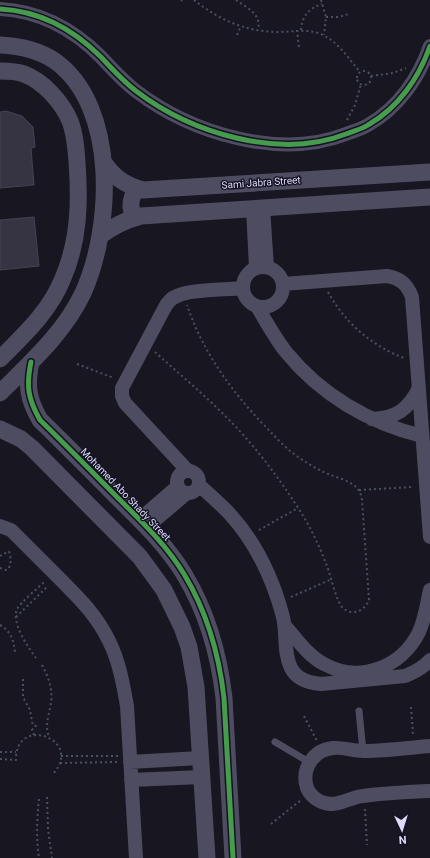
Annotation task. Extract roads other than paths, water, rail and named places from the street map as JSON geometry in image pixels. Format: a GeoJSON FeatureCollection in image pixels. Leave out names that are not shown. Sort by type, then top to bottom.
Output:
{"type":"FeatureCollection","features":[{"type":"Feature","properties":{"kind":"street"},"geometry":{"type":"LineString","coordinates":[[0,9],[24,12],[38,16],[65,28],[89,46],[118,76],[136,91],[155,104],[197,125],[241,139],[273,144],[308,144],[335,138],[368,126],[389,111],[410,87],[430,46]]}},
{"type":"Feature","properties":{"kind":"street"},"geometry":{"type":"LineString","coordinates":[[0,45],[18,46],[37,52],[55,61],[73,78],[84,94],[94,115],[103,161],[104,186],[100,236],[91,274],[82,294],[60,331],[0,393]]}},
{"type":"Feature","properties":{"kind":"street"},"geometry":{"type":"LineString","coordinates":[[0,71],[24,74],[39,82],[62,106],[70,121],[75,137],[79,188],[78,222],[75,242],[63,279],[42,315],[0,358]]}},
{"type":"Feature","properties":{"kind":"street"},"geometry":{"type":"LineString","coordinates":[[55,98],[73,78]]}},
{"type":"Feature","properties":{"kind":"street","name":"Sami Jabra Street"},"geometry":{"type":"LineString","coordinates":[[103,161],[110,172],[120,180],[137,188],[156,190],[430,173]]}},
{"type":"Feature","properties":{"kind":"street"},"geometry":{"type":"LineString","coordinates":[[134,218],[130,206],[133,193],[137,188]]}},
{"type":"Feature","properties":{"kind":"street"},"geometry":{"type":"LineString","coordinates":[[100,236],[113,227],[134,218],[157,215],[429,196]]}},
{"type":"Feature","properties":{"kind":"street"},"geometry":{"type":"LineString","coordinates":[[258,208],[262,268]]}},
{"type":"Feature","properties":{"kind":"street"},"geometry":{"type":"LineString","coordinates":[[262,268],[274,271],[280,276],[282,284],[282,292],[278,299],[272,304],[265,306],[257,306],[250,302],[245,296],[243,288],[246,276],[262,268]]}},
{"type":"Feature","properties":{"kind":"street"},"geometry":{"type":"LineString","coordinates":[[282,284],[387,276],[396,278],[403,282],[409,289],[412,297],[430,537]]}},
{"type":"Feature","properties":{"kind":"street"},"geometry":{"type":"LineString","coordinates":[[143,523],[182,490],[195,492],[200,482],[198,475],[188,471],[125,403],[122,396],[122,388],[171,299],[183,294],[243,288]]}},
{"type":"Feature","properties":{"kind":"street"},"geometry":{"type":"LineString","coordinates":[[53,298],[73,311]]}},
{"type":"Feature","properties":{"kind":"street"},"geometry":{"type":"LineString","coordinates":[[257,306],[282,346],[304,372],[325,390],[347,406],[372,418],[394,428],[422,436]]}},
{"type":"Feature","properties":{"kind":"street","name":"Mohamed Abo Shady Street"},"geometry":{"type":"LineString","coordinates":[[31,362],[28,377],[28,392],[32,407],[40,420],[143,523],[169,552],[184,574],[201,609],[215,646],[221,672],[224,698],[233,858]]}},
{"type":"Feature","properties":{"kind":"street"},"geometry":{"type":"LineString","coordinates":[[372,418],[384,418],[406,408],[414,398],[419,388]]}},
{"type":"Feature","properties":{"kind":"street"},"geometry":{"type":"LineString","coordinates":[[29,445],[47,427]]}},
{"type":"Feature","properties":{"kind":"street"},"geometry":{"type":"LineString","coordinates":[[0,429],[9,432],[29,445],[140,557],[164,590],[182,627],[189,647],[196,687],[207,858]]}},
{"type":"Feature","properties":{"kind":"street"},"geometry":{"type":"LineString","coordinates":[[182,490],[178,479],[182,473],[188,471]]}},
{"type":"Feature","properties":{"kind":"street"},"geometry":{"type":"LineString","coordinates":[[199,485],[228,512],[247,537],[258,555],[279,602],[285,626],[287,658],[291,669],[299,678],[310,683],[321,684],[405,676],[416,672],[425,666],[430,660]]}},
{"type":"Feature","properties":{"kind":"street"},"geometry":{"type":"LineString","coordinates":[[0,526],[11,530],[84,602],[108,640],[117,661],[127,706],[136,858]]}},
{"type":"Feature","properties":{"kind":"street"},"geometry":{"type":"LineString","coordinates":[[285,626],[312,656],[337,670],[351,673],[380,669],[392,663],[413,643],[420,630],[430,590]]}},
{"type":"Feature","properties":{"kind":"street"},"geometry":{"type":"LineString","coordinates":[[430,746],[363,751],[333,748],[322,750],[309,762],[306,770],[306,786],[316,799],[324,803],[332,804],[364,796],[430,791]]}},
{"type":"Feature","properties":{"kind":"street"},"geometry":{"type":"LineString","coordinates":[[130,759],[200,758]]}},
{"type":"Feature","properties":{"kind":"street"},"geometry":{"type":"LineString","coordinates":[[131,780],[202,777]]}},
{"type":"Feature","properties":{"kind":"lane"},"geometry":{"type":"LineString","coordinates":[[359,711],[363,751]]}},
{"type":"Feature","properties":{"kind":"lane"},"geometry":{"type":"LineString","coordinates":[[275,742],[309,762]]}}]}
